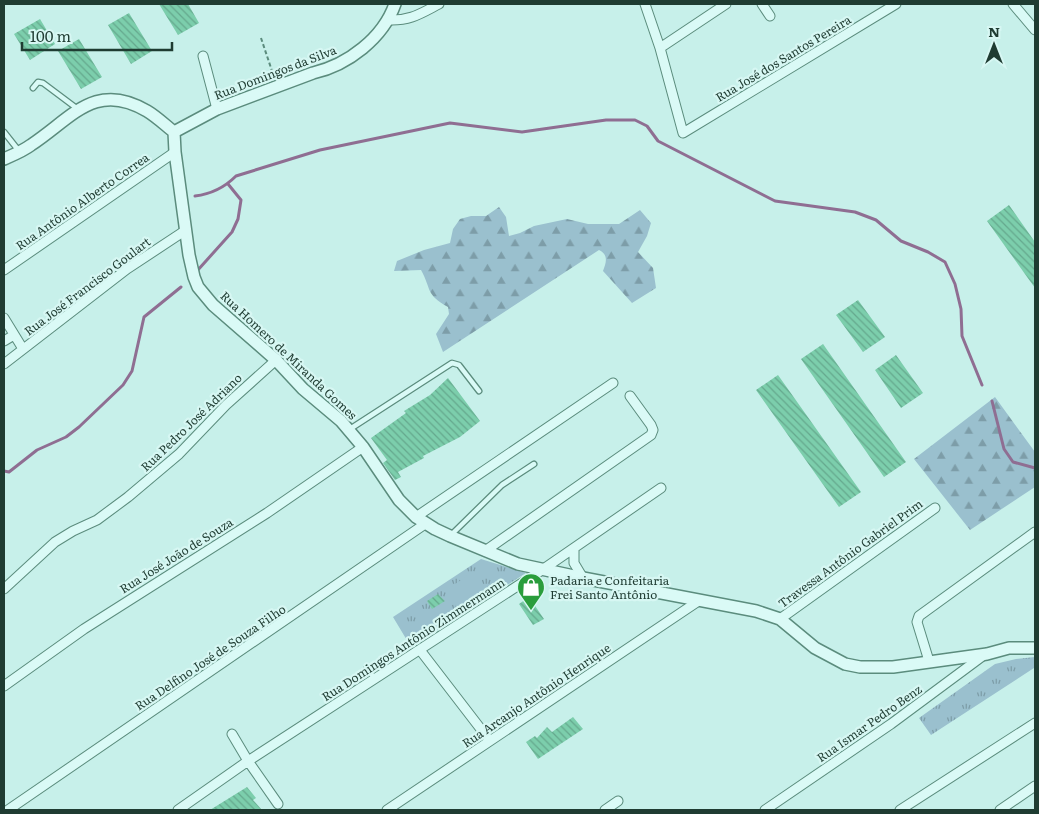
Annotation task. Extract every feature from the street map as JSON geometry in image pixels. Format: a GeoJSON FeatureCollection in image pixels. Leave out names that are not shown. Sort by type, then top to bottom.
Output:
{"type":"FeatureCollection","features":[{"type":"Feature","properties":{"kind":"street","name":"Rua Domingos da Silva"},"geometry":{"type":"LineString","coordinates":[[174,132],[217,109],[325,70],[349,58],[370,42],[388,20],[395,4]]}},
{"type":"Feature","properties":{"kind":"street"},"geometry":{"type":"LineString","coordinates":[[388,20],[406,20],[439,4]]}},
{"type":"Feature","properties":{"kind":"street"},"geometry":{"type":"LineString","coordinates":[[645,4],[660,48],[726,4]]}},
{"type":"Feature","properties":{"kind":"street"},"geometry":{"type":"LineString","coordinates":[[762,4],[770,16]]}},
{"type":"Feature","properties":{"kind":"street","name":"Rua José dos Santos Pereira"},"geometry":{"type":"LineString","coordinates":[[660,48],[683,133],[896,4]]}},
{"type":"Feature","properties":{"kind":"street"},"geometry":{"type":"LineString","coordinates":[[1013,4],[1035,30]]}},
{"type":"Feature","properties":{"kind":"street"},"geometry":{"type":"LineString","coordinates":[[203,56],[217,109]]}},
{"type":"Feature","properties":{"kind":"street"},"geometry":{"type":"LineString","coordinates":[[4,159],[32,145],[92,102],[106,99],[125,102],[147,111],[174,132]]}},
{"type":"Feature","properties":{"kind":"street","name":"Rua Homero de Miranda Gomes"},"geometry":{"type":"LineString","coordinates":[[174,132],[175,152],[191,265],[198,287],[214,305],[276,360],[303,389],[349,430],[363,447],[395,495],[407,509],[421,520],[450,536],[518,564],[756,611],[780,619],[815,648],[845,664],[860,667],[893,667],[987,654],[1009,648],[1035,648]]}},
{"type":"Feature","properties":{"kind":"street","name":"Rua Antônio Alberto Correa"},"geometry":{"type":"LineString","coordinates":[[4,270],[175,152]]}},
{"type":"Feature","properties":{"kind":"street","name":"Rua José Francisco Goulart"},"geometry":{"type":"LineString","coordinates":[[4,364],[127,269],[186,230]]}},
{"type":"Feature","properties":{"kind":"street"},"geometry":{"type":"LineString","coordinates":[[4,318],[23,349]]}},
{"type":"Feature","properties":{"kind":"street"},"geometry":{"type":"LineString","coordinates":[[4,341],[14,334]]}},
{"type":"Feature","properties":{"kind":"street","name":"Rua Pedro José Adriano"},"geometry":{"type":"LineString","coordinates":[[4,590],[54,542],[97,520],[136,491],[179,454],[226,405],[276,360]]}},
{"type":"Feature","properties":{"kind":"street","name":"Rua Delfino José de Souza Filho"},"geometry":{"type":"LineString","coordinates":[[8,810],[614,383]]}},
{"type":"Feature","properties":{"kind":"street"},"geometry":{"type":"LineString","coordinates":[[484,551],[652,435],[651,425],[630,396]]}},
{"type":"Feature","properties":{"kind":"street","name":"Rua José João de Souza"},"geometry":{"type":"LineString","coordinates":[[4,686],[100,618],[267,513],[363,447]]}},
{"type":"Feature","properties":{"kind":"street","name":"Rua Domingos Antônio Zimmermann"},"geometry":{"type":"LineString","coordinates":[[178,810],[248,761],[542,570],[661,488]]}},
{"type":"Feature","properties":{"kind":"street","name":"Travessa Antônio Gabriel Prim"},"geometry":{"type":"LineString","coordinates":[[780,619],[935,508]]}},
{"type":"Feature","properties":{"kind":"street"},"geometry":{"type":"LineString","coordinates":[[929,661],[917,622],[919,616],[1035,532]]}},
{"type":"Feature","properties":{"kind":"street"},"geometry":{"type":"LineString","coordinates":[[574,548],[574,563],[583,578]]}},
{"type":"Feature","properties":{"kind":"street","name":"Rua Arcanjo Antônio Henrique"},"geometry":{"type":"LineString","coordinates":[[386,810],[700,600]]}},
{"type":"Feature","properties":{"kind":"street"},"geometry":{"type":"LineString","coordinates":[[420,650],[490,741]]}},
{"type":"Feature","properties":{"kind":"street","name":"Rua Ismar Pedro Benz"},"geometry":{"type":"LineString","coordinates":[[765,810],[891,724],[987,654]]}},
{"type":"Feature","properties":{"kind":"street"},"geometry":{"type":"LineString","coordinates":[[900,810],[1035,723]]}},
{"type":"Feature","properties":{"kind":"street"},"geometry":{"type":"LineString","coordinates":[[232,734],[278,804]]}},
{"type":"Feature","properties":{"kind":"street"},"geometry":{"type":"LineString","coordinates":[[1000,810],[1035,786]]}},
{"type":"Feature","properties":{"kind":"street"},"geometry":{"type":"LineString","coordinates":[[604,810],[618,801]]}},
{"type":"Feature","properties":{"kind":"lane"},"geometry":{"type":"LineString","coordinates":[[33,88],[38,82],[43,82],[79,110]]}},
{"type":"Feature","properties":{"kind":"lane"},"geometry":{"type":"LineString","coordinates":[[4,132],[20,152]]}},
{"type":"Feature","properties":{"kind":"lane"},"geometry":{"type":"LineString","coordinates":[[349,430],[452,363],[459,364],[479,391]]}},
{"type":"Feature","properties":{"kind":"lane"},"geometry":{"type":"LineString","coordinates":[[450,536],[502,486],[534,464]]}},
{"type":"Feature","properties":{"kind":"lane"},"geometry":{"type":"LineString","coordinates":[[366,668],[375,679]]}},
{"type":"Feature","properties":{"kind":"path"},"geometry":{"type":"LineString","coordinates":[[260,38],[277,86]]}},
{"type":"Feature","properties":{"kind":"green space"},"geometry":{"type":"Polygon","coordinates":[[[499,207],[506,217],[509,236],[534,226],[567,219],[588,224],[619,224],[640,210],[651,223],[647,236],[638,252],[653,268],[656,288],[632,303],[603,271],[606,262],[604,254],[599,250],[443,352],[436,334],[449,314],[448,307],[432,295],[421,270],[394,271],[397,261],[424,250],[450,243],[453,229],[460,219],[471,216],[486,216],[499,207]]]}},
{"type":"Feature","properties":{"kind":"green space"},"geometry":{"type":"Polygon","coordinates":[[[995,397],[1035,452],[1035,487],[970,530],[914,459],[995,397]]]}},
{"type":"Feature","properties":{"kind":"green space"},"geometry":{"type":"Polygon","coordinates":[[[481,559],[526,573],[411,647],[393,617],[481,559]]]}},
{"type":"Feature","properties":{"kind":"green space"},"geometry":{"type":"Polygon","coordinates":[[[474,571],[486,588],[458,609],[445,591],[474,571]]]}},
{"type":"Feature","properties":{"kind":"green space"},"geometry":{"type":"Polygon","coordinates":[[[1035,657],[1034,668],[931,735],[919,718],[995,664],[1035,657]]]}},
{"type":"Feature","properties":{"kind":"building"},"geometry":{"type":"Polygon","coordinates":[[[159,4],[188,4],[199,23],[178,35],[159,4]]]}},
{"type":"Feature","properties":{"kind":"building"},"geometry":{"type":"Polygon","coordinates":[[[129,13],[152,51],[131,64],[108,25],[129,13]]]}},
{"type":"Feature","properties":{"kind":"building"},"geometry":{"type":"Polygon","coordinates":[[[40,19],[55,44],[30,60],[14,34],[40,19]]]}},
{"type":"Feature","properties":{"kind":"building"},"geometry":{"type":"Polygon","coordinates":[[[79,39],[102,77],[81,89],[58,51],[79,39]]]}},
{"type":"Feature","properties":{"kind":"building"},"geometry":{"type":"Polygon","coordinates":[[[1009,205],[1035,242],[1035,288],[987,221],[1009,205]]]}},
{"type":"Feature","properties":{"kind":"building"},"geometry":{"type":"Polygon","coordinates":[[[858,300],[885,337],[863,352],[836,315],[858,300]]]}},
{"type":"Feature","properties":{"kind":"building"},"geometry":{"type":"Polygon","coordinates":[[[823,344],[906,462],[884,477],[801,359],[823,344]]]}},
{"type":"Feature","properties":{"kind":"building"},"geometry":{"type":"Polygon","coordinates":[[[896,355],[923,393],[901,408],[875,370],[896,355]]]}},
{"type":"Feature","properties":{"kind":"building"},"geometry":{"type":"Polygon","coordinates":[[[778,375],[861,492],[839,507],[756,390],[778,375]]]}},
{"type":"Feature","properties":{"kind":"building"},"geometry":{"type":"Polygon","coordinates":[[[448,378],[480,421],[460,437],[423,456],[424,458],[398,472],[401,477],[395,480],[383,463],[387,460],[371,438],[406,413],[404,411],[430,395],[448,378]]]}},
{"type":"Feature","properties":{"kind":"building"},"geometry":{"type":"Polygon","coordinates":[[[438,594],[445,601],[432,609],[427,601],[438,594]]]}},
{"type":"Feature","properties":{"kind":"building","name":"Padaria e Confeitaria Frei Santo Antônio"},"geometry":{"type":"Polygon","coordinates":[[[529,597],[544,619],[533,625],[519,604],[529,597]]]}},
{"type":"Feature","properties":{"kind":"building"},"geometry":{"type":"Polygon","coordinates":[[[573,717],[583,729],[538,759],[526,742],[535,736],[537,738],[547,727],[552,732],[573,717]]]}},
{"type":"Feature","properties":{"kind":"building"},"geometry":{"type":"Polygon","coordinates":[[[247,787],[256,798],[253,800],[262,810],[210,810],[247,787]]]}},
{"type":"Feature","properties":{"kind":"waterway"},"geometry":{"type":"LineString","coordinates":[[195,196],[217,190],[236,176],[320,150],[450,123],[522,132],[606,120],[635,120],[647,126],[658,141],[775,201],[855,212],[876,220],[901,241],[928,252],[945,262],[955,284],[961,309],[962,336],[982,385]]}},
{"type":"Feature","properties":{"kind":"waterway"},"geometry":{"type":"LineString","coordinates":[[197,271],[232,232],[238,219],[241,200],[228,184]]}},
{"type":"Feature","properties":{"kind":"waterway"},"geometry":{"type":"LineString","coordinates":[[4,471],[9,472],[37,450],[66,437],[123,385],[132,371],[144,317],[181,287]]}},
{"type":"Feature","properties":{"kind":"waterway"},"geometry":{"type":"LineString","coordinates":[[992,401],[1004,449],[1013,462],[1035,468]]}},
{"type":"Feature","properties":{"kind":"place","name":"Padaria e Confeitaria Frei Santo Antônio"},"geometry":{"type":"Point","coordinates":[531,611]}}]}
